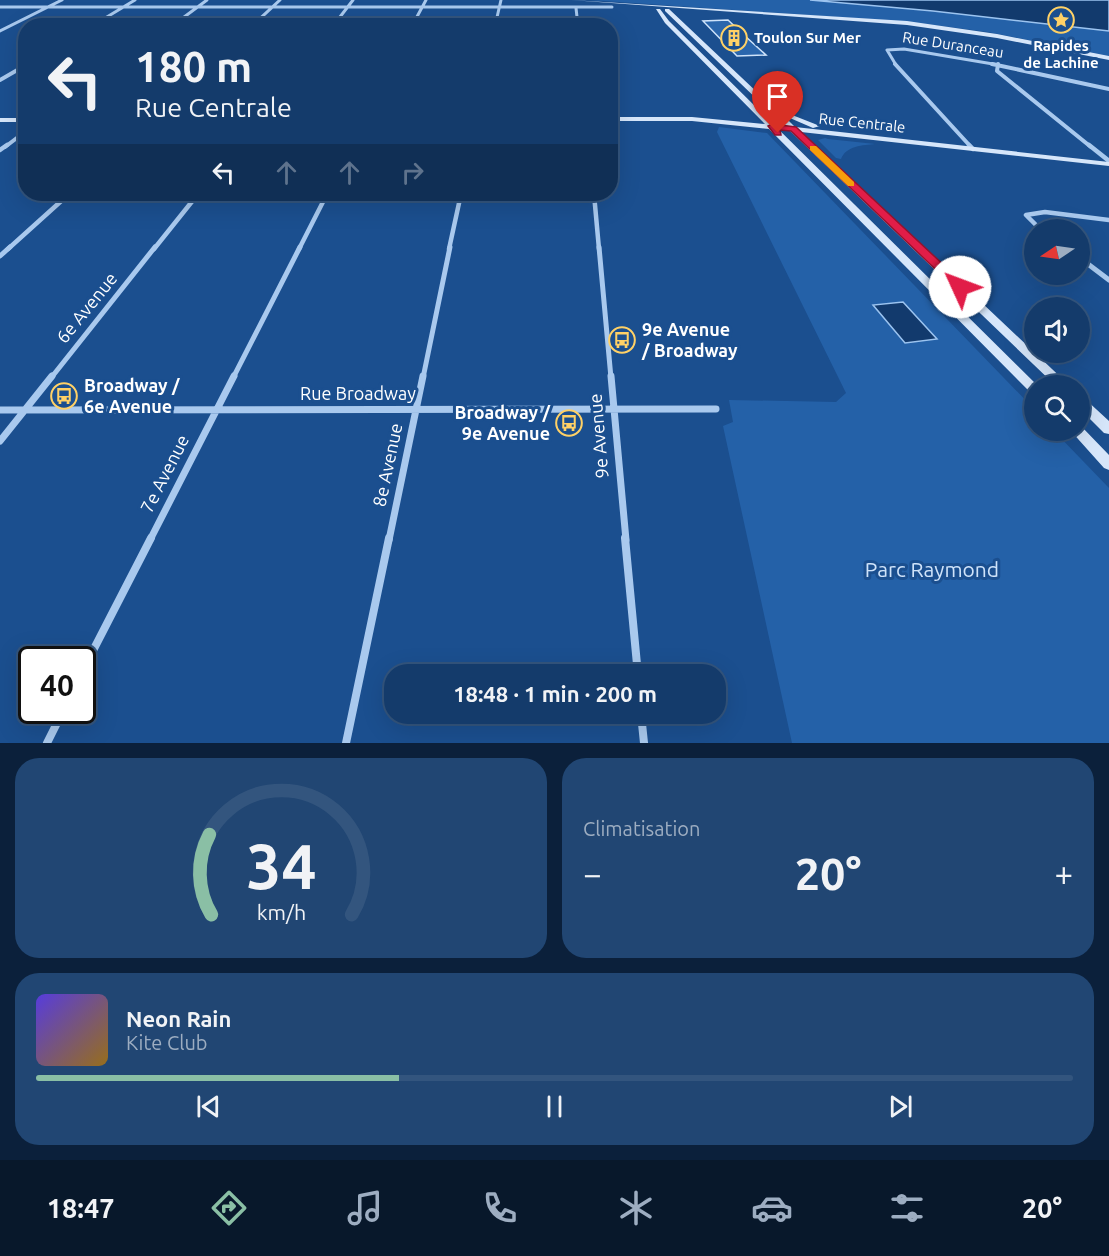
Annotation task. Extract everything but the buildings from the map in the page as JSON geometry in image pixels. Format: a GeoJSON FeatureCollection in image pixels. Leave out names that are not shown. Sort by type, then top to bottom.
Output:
{"type":"FeatureCollection","features":[{"type":"Feature","properties":{"kind":"street"},"geometry":{"type":"LineString","coordinates":[[26,18],[62,0]]}},
{"type":"Feature","properties":{"kind":"street"},"geometry":{"type":"LineString","coordinates":[[105,18],[135,0]]}},
{"type":"Feature","properties":{"kind":"street"},"geometry":{"type":"LineString","coordinates":[[183,18],[207,0]]}},
{"type":"Feature","properties":{"kind":"street"},"geometry":{"type":"LineString","coordinates":[[261,18],[280,0]]}},
{"type":"Feature","properties":{"kind":"street"},"geometry":{"type":"LineString","coordinates":[[339,18],[353,0]]}},
{"type":"Feature","properties":{"kind":"street"},"geometry":{"type":"LineString","coordinates":[[416,18],[426,0]]}},
{"type":"Feature","properties":{"kind":"street"},"geometry":{"type":"LineString","coordinates":[[497,18],[501,0]]}},
{"type":"Feature","properties":{"kind":"street"},"geometry":{"type":"LineString","coordinates":[[573,0],[659,9],[667,22],[1024,379]]}},
{"type":"Feature","properties":{"kind":"street"},"geometry":{"type":"LineString","coordinates":[[0,7],[499,7],[600,3],[612,7]]}},
{"type":"Feature","properties":{"kind":"street"},"geometry":{"type":"LineString","coordinates":[[560,6],[676,9],[923,25],[1006,37],[1109,58]]}},
{"type":"Feature","properties":{"kind":"street"},"geometry":{"type":"LineString","coordinates":[[576,8],[577,18]]}},
{"type":"Feature","properties":{"kind":"street"},"geometry":{"type":"LineString","coordinates":[[626,8],[648,11],[667,22]]}},
{"type":"Feature","properties":{"kind":"street"},"geometry":{"type":"LineString","coordinates":[[668,9],[768,14]]}},
{"type":"Feature","properties":{"kind":"street"},"geometry":{"type":"LineString","coordinates":[[668,9],[686,17],[769,106],[1052,375]]}},
{"type":"Feature","properties":{"kind":"street"},"geometry":{"type":"LineString","coordinates":[[686,17],[704,12]]}},
{"type":"Feature","properties":{"kind":"street"},"geometry":{"type":"LineString","coordinates":[[0,31],[18,22]]}},
{"type":"Feature","properties":{"kind":"street","name":"Rue Duranceau"},"geometry":{"type":"LineString","coordinates":[[973,149],[897,68],[887,50],[897,48],[931,52],[998,64],[1109,89]]}},
{"type":"Feature","properties":{"kind":"street"},"geometry":{"type":"LineString","coordinates":[[998,64],[997,71],[1109,163]]}},
{"type":"Feature","properties":{"kind":"street"},"geometry":{"type":"LineString","coordinates":[[0,80],[18,70]]}},
{"type":"Feature","properties":{"kind":"street"},"geometry":{"type":"LineString","coordinates":[[769,106],[802,122],[852,136]]}},
{"type":"Feature","properties":{"kind":"street","name":"Rue Centrale"},"geometry":{"type":"LineString","coordinates":[[618,119],[692,119],[772,126],[1109,163]]}},
{"type":"Feature","properties":{"kind":"street"},"geometry":{"type":"LineString","coordinates":[[0,120],[18,120]]}},
{"type":"Feature","properties":{"kind":"street"},"geometry":{"type":"LineString","coordinates":[[0,150],[18,137]]}},
{"type":"Feature","properties":{"kind":"street"},"geometry":{"type":"LineString","coordinates":[[0,256],[61,201]]}},
{"type":"Feature","properties":{"kind":"street","name":"6e Avenue"},"geometry":{"type":"LineString","coordinates":[[0,441],[192,201]]}},
{"type":"Feature","properties":{"kind":"street","name":"7e Avenue"},"geometry":{"type":"LineString","coordinates":[[95,646],[323,201]]}},
{"type":"Feature","properties":{"kind":"street","name":"8e Avenue"},"geometry":{"type":"LineString","coordinates":[[346,743],[459,201]]}},
{"type":"Feature","properties":{"kind":"street","name":"9e Avenue"},"geometry":{"type":"LineString","coordinates":[[595,201],[637,664]]}},
{"type":"Feature","properties":{"kind":"street"},"geometry":{"type":"LineString","coordinates":[[1028,219],[1026,215],[1028,213],[1045,212],[1109,220]]}},
{"type":"Feature","properties":{"kind":"street"},"geometry":{"type":"LineString","coordinates":[[1090,266],[1109,280]]}},
{"type":"Feature","properties":{"kind":"street","name":"Rue Broadway"},"geometry":{"type":"LineString","coordinates":[[0,410],[716,409]]}},
{"type":"Feature","properties":{"kind":"street"},"geometry":{"type":"LineString","coordinates":[[1090,411],[1109,429]]}},
{"type":"Feature","properties":{"kind":"street"},"geometry":{"type":"LineString","coordinates":[[1087,441],[1109,464]]}},
{"type":"Feature","properties":{"kind":"street"},"geometry":{"type":"LineString","coordinates":[[46,743],[56,724]]}},
{"type":"Feature","properties":{"kind":"street"},"geometry":{"type":"LineString","coordinates":[[642,724],[644,743]]}},
{"type":"Feature","properties":{"kind":"green space"},"geometry":{"type":"Polygon","coordinates":[[[590,0],[1109,0],[1109,56],[988,32],[911,22],[590,0]]]}},
{"type":"Feature","properties":{"kind":"green space","name":"Parc Raymond"},"geometry":{"type":"Polygon","coordinates":[[[719,127],[767,133],[1024,399],[1024,441],[1064,441],[1109,488],[1109,743],[792,743],[723,426],[733,422],[729,400],[836,402],[846,393],[717,132],[719,127]]]}},
{"type":"Feature","properties":{"kind":"green space"},"geometry":{"type":"Polygon","coordinates":[[[825,138],[875,144],[851,149],[841,159],[836,158],[818,140],[825,138]]]}},
{"type":"Feature","properties":{"kind":"shaded area","name":"Rapides de Lachine"},"geometry":{"type":"Polygon","coordinates":[[[810,0],[1109,0],[1109,31],[933,11],[810,0]]]}},
{"type":"Feature","properties":{"kind":"shaded area"},"geometry":{"type":"Polygon","coordinates":[[[903,302],[937,339],[905,343],[873,305],[903,302]]]}},
{"type":"Feature","properties":{"kind":"slow traffic"},"geometry":{"type":"LineString","coordinates":[[813,148],[851,184]]}},
{"type":"Feature","properties":{"kind":"place","name":"Rapides de Lachine"},"geometry":{"type":"Point","coordinates":[1061,20]}},
{"type":"Feature","properties":{"kind":"place","name":"Toulon Sur Mer"},"geometry":{"type":"Point","coordinates":[734,38]}},
{"type":"Feature","properties":{"kind":"place","name":"9e Avenue / Broadway"},"geometry":{"type":"Point","coordinates":[622,340]}},
{"type":"Feature","properties":{"kind":"place","name":"Broadway / 6e Avenue"},"geometry":{"type":"Point","coordinates":[64,396]}},
{"type":"Feature","properties":{"kind":"place","name":"Broadway / 9e Avenue"},"geometry":{"type":"Point","coordinates":[569,423]}},
{"type":"Feature","properties":{"kind":"route"},"geometry":{"type":"LineString","coordinates":[[778,133],[772,126],[793,129],[960,287]]}}]}
